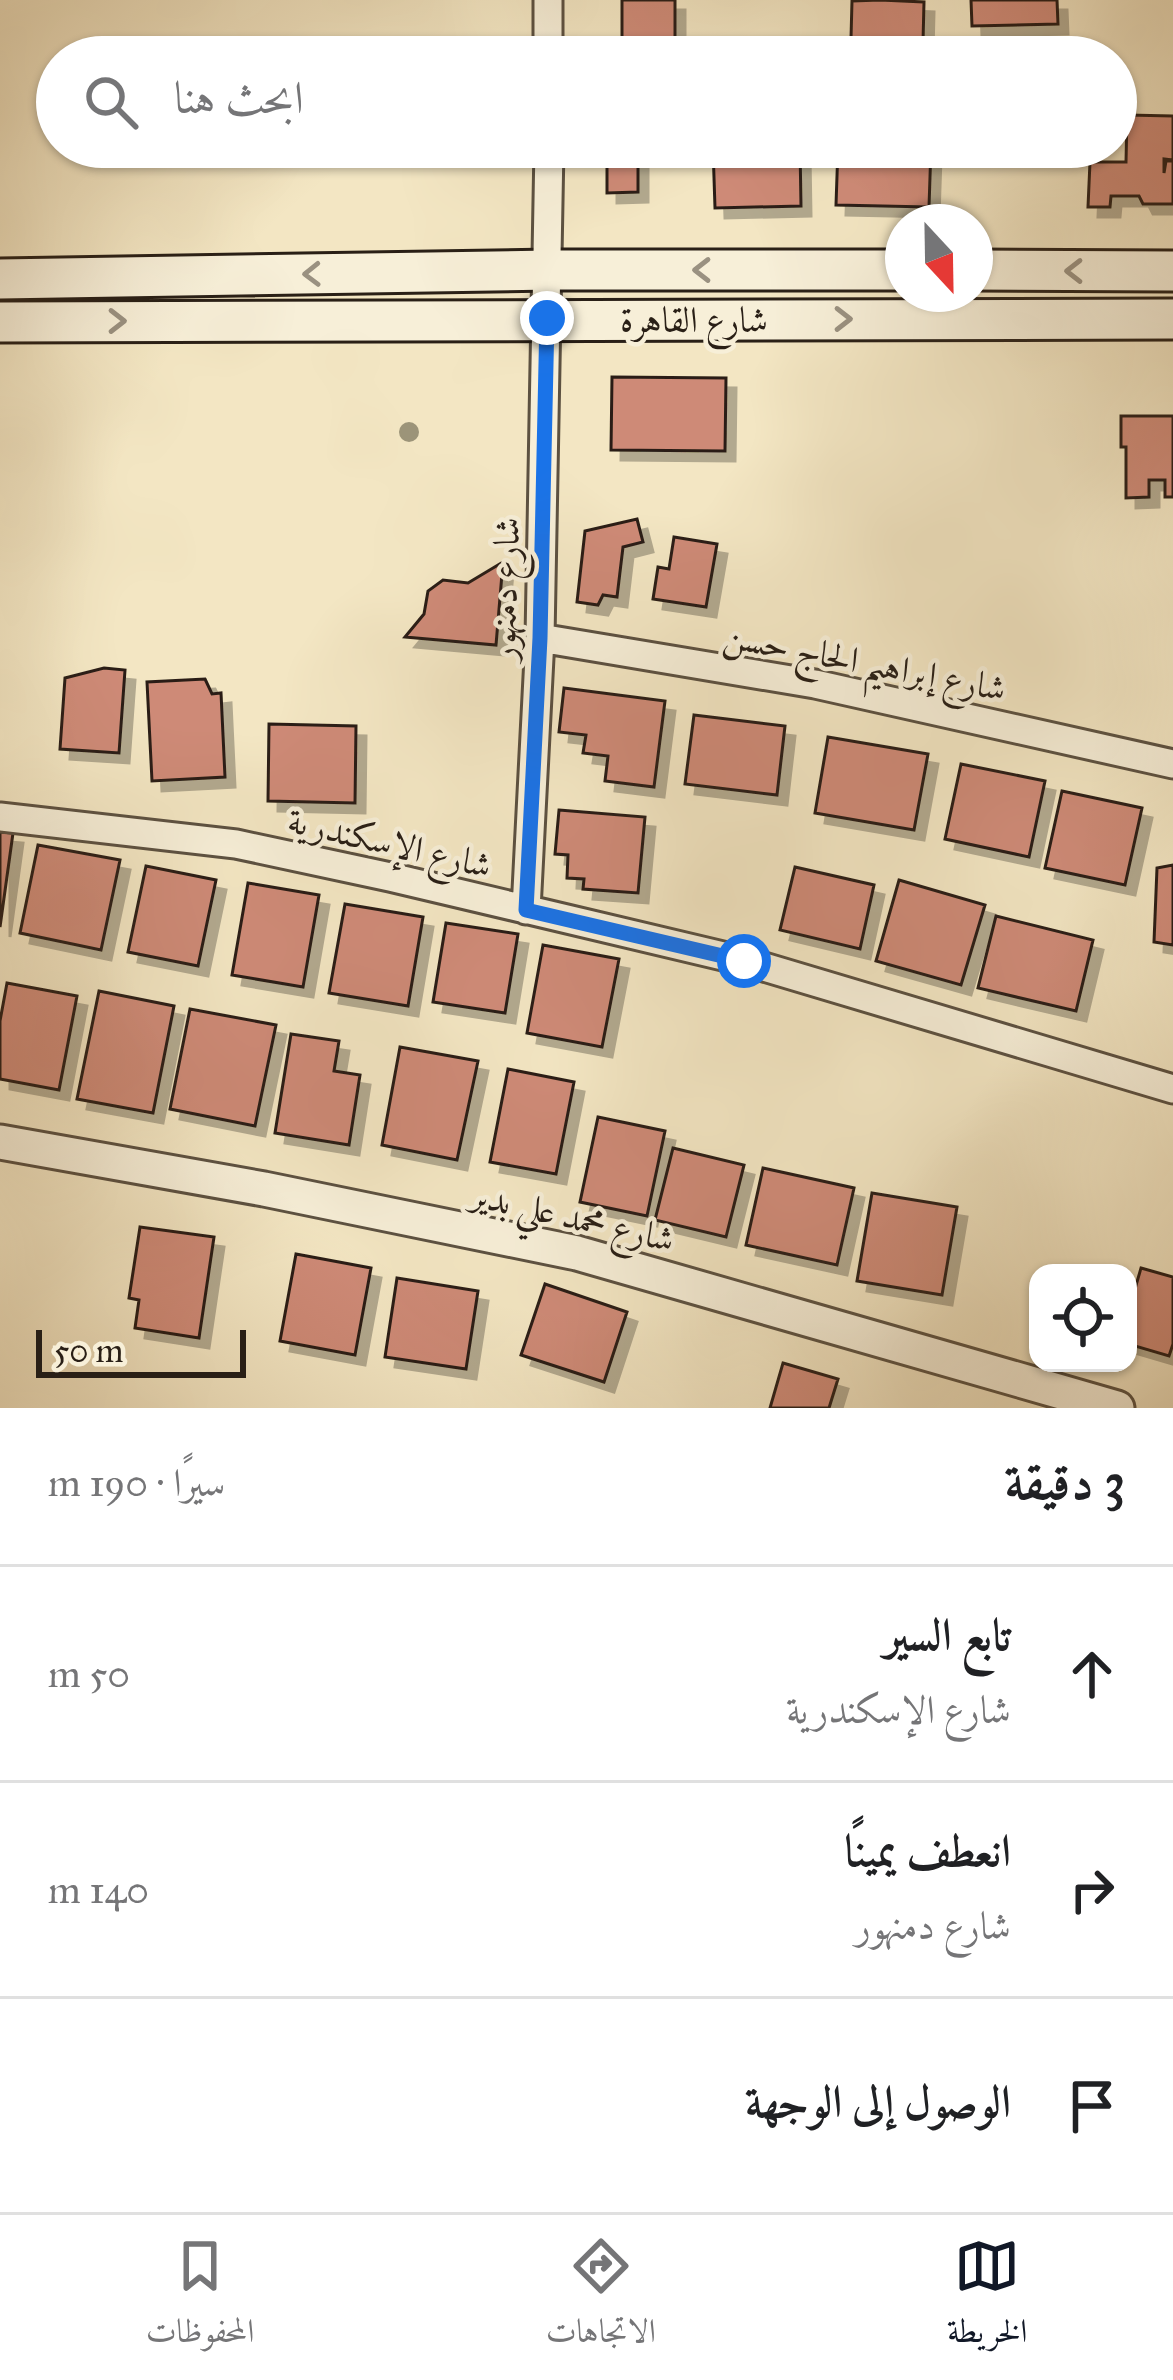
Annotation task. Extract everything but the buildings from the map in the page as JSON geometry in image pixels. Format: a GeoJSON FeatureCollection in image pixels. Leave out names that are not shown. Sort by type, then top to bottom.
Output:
{"type":"FeatureCollection","features":[{"type":"Feature","properties":{"kind":"main road","name":"شارع القاهرة"},"geometry":{"type":"LineString","coordinates":[[0,279],[885,270]]}},
{"type":"Feature","properties":{"kind":"main road"},"geometry":{"type":"LineString","coordinates":[[993,270],[1173,271]]}},
{"type":"Feature","properties":{"kind":"main road","name":"شارع القاهرة"},"geometry":{"type":"LineString","coordinates":[[0,322],[1173,319]]}},
{"type":"Feature","properties":{"kind":"street"},"geometry":{"type":"LineString","coordinates":[[548,0],[548,36]]}},
{"type":"Feature","properties":{"kind":"street","name":"شارع دمنهور"},"geometry":{"type":"LineString","coordinates":[[526,910],[540,638],[549,168]]}},
{"type":"Feature","properties":{"kind":"street","name":"شارع إبراهيم الحاج حسن"},"geometry":{"type":"LineString","coordinates":[[540,638],[815,684],[1173,764]]}},
{"type":"Feature","properties":{"kind":"street","name":"شارع الإسكندرية"},"geometry":{"type":"LineString","coordinates":[[0,817],[236,844],[526,910],[744,961],[1173,1089]]}},
{"type":"Feature","properties":{"kind":"street","name":"شارع محمد علي بدير"},"geometry":{"type":"LineString","coordinates":[[0,1142],[264,1189],[577,1253],[1117,1408]]}},
{"type":"Feature","properties":{"kind":"route"},"geometry":{"type":"LineString","coordinates":[[547,318],[540,638],[526,910],[744,961]]}}]}
